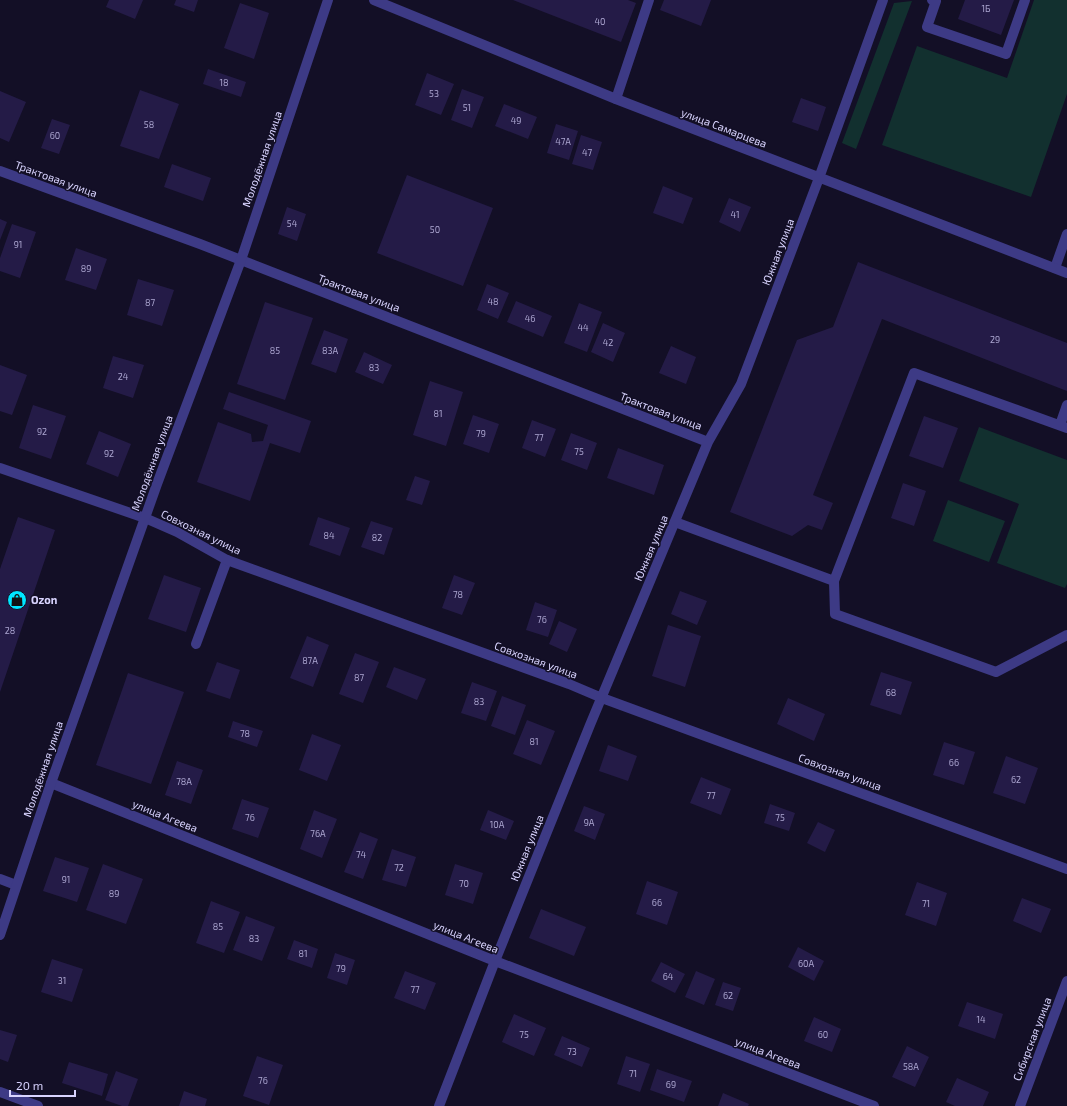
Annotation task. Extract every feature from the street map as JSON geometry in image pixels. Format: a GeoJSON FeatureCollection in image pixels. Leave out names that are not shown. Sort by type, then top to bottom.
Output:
{"type":"FeatureCollection","features":[{"type":"Feature","properties":{"kind":"street","name":"Молодёжная улица"},"geometry":{"type":"LineString","coordinates":[[0,935],[51,783],[145,518],[240,260],[328,0]]}},
{"type":"Feature","properties":{"kind":"street","name":"улица Самарцева"},"geometry":{"type":"LineString","coordinates":[[374,0],[616,99],[1067,272]]}},
{"type":"Feature","properties":{"kind":"street"},"geometry":{"type":"LineString","coordinates":[[616,99],[649,0]]}},
{"type":"Feature","properties":{"kind":"street","name":"Южная улица"},"geometry":{"type":"LineString","coordinates":[[439,1106],[495,961],[708,442],[741,384],[819,178],[882,0]]}},
{"type":"Feature","properties":{"kind":"street"},"geometry":{"type":"LineString","coordinates":[[935,0],[927,27],[1006,54],[1025,0]]}},
{"type":"Feature","properties":{"kind":"street","name":"Трактовая улица"},"geometry":{"type":"LineString","coordinates":[[0,171],[240,260],[708,442]]}},
{"type":"Feature","properties":{"kind":"street"},"geometry":{"type":"LineString","coordinates":[[1055,268],[1067,234]]}},
{"type":"Feature","properties":{"kind":"street"},"geometry":{"type":"LineString","coordinates":[[1067,405],[1064,426],[914,373],[834,581],[835,614],[996,672],[1067,635]]}},
{"type":"Feature","properties":{"kind":"street","name":"Совхозная улица"},"geometry":{"type":"LineString","coordinates":[[0,468],[145,518],[177,532],[226,560],[569,684],[602,698],[1067,869]]}},
{"type":"Feature","properties":{"kind":"street"},"geometry":{"type":"LineString","coordinates":[[675,522],[834,581]]}},
{"type":"Feature","properties":{"kind":"street"},"geometry":{"type":"LineString","coordinates":[[196,644],[226,560]]}},
{"type":"Feature","properties":{"kind":"street","name":"улица Агеева"},"geometry":{"type":"LineString","coordinates":[[51,783],[495,961],[874,1106]]}},
{"type":"Feature","properties":{"kind":"street"},"geometry":{"type":"LineString","coordinates":[[0,879],[16,885]]}},
{"type":"Feature","properties":{"kind":"street","name":"Сибирская улица"},"geometry":{"type":"LineString","coordinates":[[1020,1106],[1067,981]]}},
{"type":"Feature","properties":{"kind":"street"},"geometry":{"type":"LineString","coordinates":[[0,1092],[38,1106]]}},
{"type":"Feature","properties":{"kind":"green space"},"geometry":{"type":"Polygon","coordinates":[[[1034,0],[1067,0],[1067,94],[1031,197],[882,145],[917,46],[1007,78],[1034,0]]]}},
{"type":"Feature","properties":{"kind":"green space"},"geometry":{"type":"Polygon","coordinates":[[[912,1],[856,149],[842,143],[894,3],[912,1]]]}},
{"type":"Feature","properties":{"kind":"green space"},"geometry":{"type":"Polygon","coordinates":[[[979,427],[1067,460],[1067,584],[1065,588],[997,563],[1019,504],[959,481],[979,427]]]}},
{"type":"Feature","properties":{"kind":"green space"},"geometry":{"type":"Polygon","coordinates":[[[948,500],[1005,521],[989,562],[933,541],[948,500]]]}},
{"type":"Feature","properties":{"kind":"building"},"geometry":{"type":"Polygon","coordinates":[[[109,0],[143,0],[135,19],[106,7],[109,0]]]}},
{"type":"Feature","properties":{"kind":"building"},"geometry":{"type":"Polygon","coordinates":[[[176,0],[198,0],[194,12],[174,5],[176,0]]]}},
{"type":"Feature","properties":{"kind":"building"},"geometry":{"type":"Polygon","coordinates":[[[513,0],[628,0],[636,3],[621,42],[513,0]]]}},
{"type":"Feature","properties":{"kind":"building"},"geometry":{"type":"Polygon","coordinates":[[[664,0],[711,0],[701,26],[660,10],[664,0]]]}},
{"type":"Feature","properties":{"kind":"building"},"geometry":{"type":"Polygon","coordinates":[[[965,0],[1014,0],[1001,35],[958,19],[965,0]]]}},
{"type":"Feature","properties":{"kind":"building"},"geometry":{"type":"Polygon","coordinates":[[[240,3],[269,13],[254,59],[224,48],[240,3]]]}},
{"type":"Feature","properties":{"kind":"building"},"geometry":{"type":"Polygon","coordinates":[[[208,69],[246,82],[241,97],[203,84],[208,69]]]}},
{"type":"Feature","properties":{"kind":"building"},"geometry":{"type":"Polygon","coordinates":[[[427,73],[454,84],[441,115],[415,105],[427,73]]]}},
{"type":"Feature","properties":{"kind":"building"},"geometry":{"type":"Polygon","coordinates":[[[462,89],[484,97],[472,128],[451,120],[462,89]]]}},
{"type":"Feature","properties":{"kind":"building"},"geometry":{"type":"Polygon","coordinates":[[[140,90],[179,104],[159,159],[120,146],[140,90]]]}},
{"type":"Feature","properties":{"kind":"building"},"geometry":{"type":"Polygon","coordinates":[[[0,91],[26,102],[9,142],[0,138],[0,91]]]}},
{"type":"Feature","properties":{"kind":"building"},"geometry":{"type":"Polygon","coordinates":[[[801,98],[826,107],[818,131],[792,122],[801,98]]]}},
{"type":"Feature","properties":{"kind":"building"},"geometry":{"type":"Polygon","coordinates":[[[504,104],[537,117],[528,139],[495,126],[504,104]]]}},
{"type":"Feature","properties":{"kind":"building"},"geometry":{"type":"Polygon","coordinates":[[[52,119],[70,125],[59,154],[41,148],[52,119]]]}},
{"type":"Feature","properties":{"kind":"building"},"geometry":{"type":"Polygon","coordinates":[[[556,124],[578,131],[569,160],[547,153],[556,124]]]}},
{"type":"Feature","properties":{"kind":"building"},"geometry":{"type":"Polygon","coordinates":[[[581,135],[602,142],[593,170],[572,164],[581,135]]]}},
{"type":"Feature","properties":{"kind":"building"},"geometry":{"type":"Polygon","coordinates":[[[172,164],[211,178],[203,201],[164,187],[172,164]]]}},
{"type":"Feature","properties":{"kind":"building"},"geometry":{"type":"Polygon","coordinates":[[[407,175],[493,208],[463,286],[377,253],[407,175]]]}},
{"type":"Feature","properties":{"kind":"building"},"geometry":{"type":"Polygon","coordinates":[[[663,186],[693,198],[683,224],[653,213],[663,186]]]}},
{"type":"Feature","properties":{"kind":"building"},"geometry":{"type":"Polygon","coordinates":[[[729,198],[751,207],[740,232],[719,222],[729,198]]]}},
{"type":"Feature","properties":{"kind":"building"},"geometry":{"type":"Polygon","coordinates":[[[287,207],[306,214],[297,241],[278,234],[287,207]]]}},
{"type":"Feature","properties":{"kind":"building"},"geometry":{"type":"Polygon","coordinates":[[[0,219],[7,222],[0,240],[0,219]]]}},
{"type":"Feature","properties":{"kind":"building"},"geometry":{"type":"Polygon","coordinates":[[[12,224],[36,232],[20,278],[0,271],[0,258],[12,224]]]}},
{"type":"Feature","properties":{"kind":"building"},"geometry":{"type":"Polygon","coordinates":[[[76,248],[107,259],[96,290],[65,280],[76,248]]]}},
{"type":"Feature","properties":{"kind":"building"},"geometry":{"type":"Polygon","coordinates":[[[858,262],[1067,343],[1067,391],[882,319],[813,495],[833,503],[822,530],[808,525],[792,536],[730,512],[797,340],[833,327],[858,262]]]}},
{"type":"Feature","properties":{"kind":"building"},"geometry":{"type":"Polygon","coordinates":[[[138,279],[174,290],[162,326],[127,315],[138,279]]]}},
{"type":"Feature","properties":{"kind":"building"},"geometry":{"type":"Polygon","coordinates":[[[487,284],[509,293],[498,319],[477,310],[487,284]]]}},
{"type":"Feature","properties":{"kind":"building"},"geometry":{"type":"Polygon","coordinates":[[[516,301],[552,316],[543,337],[507,322],[516,301]]]}},
{"type":"Feature","properties":{"kind":"building"},"geometry":{"type":"Polygon","coordinates":[[[265,302],[313,318],[285,400],[237,384],[265,302]]]}},
{"type":"Feature","properties":{"kind":"building"},"geometry":{"type":"Polygon","coordinates":[[[579,303],[602,312],[587,352],[564,343],[579,303]]]}},
{"type":"Feature","properties":{"kind":"building"},"geometry":{"type":"Polygon","coordinates":[[[603,323],[625,333],[613,362],[591,352],[603,323]]]}},
{"type":"Feature","properties":{"kind":"building"},"geometry":{"type":"Polygon","coordinates":[[[324,330],[348,339],[336,373],[311,364],[324,330]]]}},
{"type":"Feature","properties":{"kind":"building"},"geometry":{"type":"Polygon","coordinates":[[[671,346],[696,357],[686,384],[659,373],[671,346]]]}},
{"type":"Feature","properties":{"kind":"building"},"geometry":{"type":"Polygon","coordinates":[[[364,352],[392,365],[383,384],[355,372],[364,352]]]}},
{"type":"Feature","properties":{"kind":"building"},"geometry":{"type":"Polygon","coordinates":[[[113,356],[144,365],[133,398],[103,388],[113,356]]]}},
{"type":"Feature","properties":{"kind":"building"},"geometry":{"type":"Polygon","coordinates":[[[0,365],[27,375],[12,415],[0,411],[0,365]]]}},
{"type":"Feature","properties":{"kind":"building"},"geometry":{"type":"Polygon","coordinates":[[[430,381],[463,392],[446,446],[413,435],[430,381]]]}},
{"type":"Feature","properties":{"kind":"building"},"geometry":{"type":"Polygon","coordinates":[[[229,392],[311,421],[300,453],[270,443],[250,501],[197,482],[218,422],[251,434],[252,442],[263,441],[268,425],[223,409],[229,392]]]}},
{"type":"Feature","properties":{"kind":"building"},"geometry":{"type":"Polygon","coordinates":[[[33,405],[66,416],[51,459],[19,448],[33,405]]]}},
{"type":"Feature","properties":{"kind":"building"},"geometry":{"type":"Polygon","coordinates":[[[473,415],[499,424],[489,453],[463,444],[473,415]]]}},
{"type":"Feature","properties":{"kind":"building"},"geometry":{"type":"Polygon","coordinates":[[[924,416],[958,428],[943,468],[909,456],[924,416]]]}},
{"type":"Feature","properties":{"kind":"building"},"geometry":{"type":"Polygon","coordinates":[[[532,420],[556,429],[545,457],[522,448],[532,420]]]}},
{"type":"Feature","properties":{"kind":"building"},"geometry":{"type":"Polygon","coordinates":[[[99,431],[131,444],[118,477],[86,464],[99,431]]]}},
{"type":"Feature","properties":{"kind":"building"},"geometry":{"type":"Polygon","coordinates":[[[571,433],[597,443],[587,470],[561,460],[571,433]]]}},
{"type":"Feature","properties":{"kind":"building"},"geometry":{"type":"Polygon","coordinates":[[[618,448],[664,465],[654,495],[607,478],[618,448]]]}},
{"type":"Feature","properties":{"kind":"building"},"geometry":{"type":"Polygon","coordinates":[[[415,476],[430,481],[422,505],[406,500],[415,476]]]}},
{"type":"Feature","properties":{"kind":"building"},"geometry":{"type":"Polygon","coordinates":[[[903,483],[926,491],[914,526],[891,518],[903,483]]]}},
{"type":"Feature","properties":{"kind":"building"},"geometry":{"type":"Polygon","coordinates":[[[18,517],[55,530],[0,692],[0,569],[18,517]]]}},
{"type":"Feature","properties":{"kind":"building"},"geometry":{"type":"Polygon","coordinates":[[[318,517],[350,528],[340,556],[309,545],[318,517]]]}},
{"type":"Feature","properties":{"kind":"building"},"geometry":{"type":"Polygon","coordinates":[[[371,521],[393,528],[384,555],[361,547],[371,521]]]}},
{"type":"Feature","properties":{"kind":"building"},"geometry":{"type":"Polygon","coordinates":[[[164,575],[201,588],[186,632],[148,619],[164,575]]]}},
{"type":"Feature","properties":{"kind":"building"},"geometry":{"type":"Polygon","coordinates":[[[454,575],[475,583],[462,615],[442,608],[454,575]]]}},
{"type":"Feature","properties":{"kind":"building"},"geometry":{"type":"Polygon","coordinates":[[[680,591],[707,601],[697,625],[671,614],[680,591]]]}},
{"type":"Feature","properties":{"kind":"building"},"geometry":{"type":"Polygon","coordinates":[[[535,602],[557,610],[548,637],[526,630],[535,602]]]}},
{"type":"Feature","properties":{"kind":"building"},"geometry":{"type":"Polygon","coordinates":[[[559,621],[577,629],[567,652],[549,644],[559,621]]]}},
{"type":"Feature","properties":{"kind":"building"},"geometry":{"type":"Polygon","coordinates":[[[668,625],[701,636],[685,687],[652,676],[668,625]]]}},
{"type":"Feature","properties":{"kind":"building"},"geometry":{"type":"Polygon","coordinates":[[[307,636],[329,645],[313,687],[290,678],[307,636]]]}},
{"type":"Feature","properties":{"kind":"building"},"geometry":{"type":"Polygon","coordinates":[[[355,653],[379,662],[363,703],[339,694],[355,653]]]}},
{"type":"Feature","properties":{"kind":"building"},"geometry":{"type":"Polygon","coordinates":[[[217,662],[240,670],[230,699],[206,691],[217,662]]]}},
{"type":"Feature","properties":{"kind":"building"},"geometry":{"type":"Polygon","coordinates":[[[394,667],[426,679],[417,700],[386,687],[394,667]]]}},
{"type":"Feature","properties":{"kind":"building"},"geometry":{"type":"Polygon","coordinates":[[[881,672],[912,682],[901,715],[870,705],[881,672]]]}},
{"type":"Feature","properties":{"kind":"building"},"geometry":{"type":"Polygon","coordinates":[[[128,673],[184,692],[151,784],[96,765],[128,673]]]}},
{"type":"Feature","properties":{"kind":"building"},"geometry":{"type":"Polygon","coordinates":[[[472,682],[497,691],[486,721],[461,713],[472,682]]]}},
{"type":"Feature","properties":{"kind":"building"},"geometry":{"type":"Polygon","coordinates":[[[502,696],[526,705],[515,735],[491,726],[502,696]]]}},
{"type":"Feature","properties":{"kind":"building"},"geometry":{"type":"Polygon","coordinates":[[[788,698],[825,714],[814,741],[777,724],[788,698]]]}},
{"type":"Feature","properties":{"kind":"building"},"geometry":{"type":"Polygon","coordinates":[[[527,720],[555,731],[541,765],[513,754],[527,720]]]}},
{"type":"Feature","properties":{"kind":"building"},"geometry":{"type":"Polygon","coordinates":[[[233,721],[263,731],[257,747],[228,737],[233,721]]]}},
{"type":"Feature","properties":{"kind":"building"},"geometry":{"type":"Polygon","coordinates":[[[312,734],[341,745],[327,781],[299,770],[312,734]]]}},
{"type":"Feature","properties":{"kind":"building"},"geometry":{"type":"Polygon","coordinates":[[[944,742],[975,752],[964,785],[933,775],[944,742]]]}},
{"type":"Feature","properties":{"kind":"building"},"geometry":{"type":"Polygon","coordinates":[[[608,745],[637,756],[628,781],[599,771],[608,745]]]}},
{"type":"Feature","properties":{"kind":"building"},"geometry":{"type":"Polygon","coordinates":[[[1006,756],[1038,768],[1025,804],[993,793],[1006,756]]]}},
{"type":"Feature","properties":{"kind":"building"},"geometry":{"type":"Polygon","coordinates":[[[177,761],[203,770],[191,804],[165,795],[177,761]]]}},
{"type":"Feature","properties":{"kind":"building"},"geometry":{"type":"Polygon","coordinates":[[[701,777],[731,789],[721,815],[690,803],[701,777]]]}},
{"type":"Feature","properties":{"kind":"building"},"geometry":{"type":"Polygon","coordinates":[[[242,799],[269,808],[258,838],[232,829],[242,799]]]}},
{"type":"Feature","properties":{"kind":"building"},"geometry":{"type":"Polygon","coordinates":[[[770,804],[795,813],[789,831],[764,823],[770,804]]]}},
{"type":"Feature","properties":{"kind":"building"},"geometry":{"type":"Polygon","coordinates":[[[584,806],[605,814],[595,840],[574,831],[584,806]]]}},
{"type":"Feature","properties":{"kind":"building"},"geometry":{"type":"Polygon","coordinates":[[[314,810],[337,819],[322,858],[300,849],[314,810]]]}},
{"type":"Feature","properties":{"kind":"building"},"geometry":{"type":"Polygon","coordinates":[[[488,810],[514,821],[506,840],[480,830],[488,810]]]}},
{"type":"Feature","properties":{"kind":"building"},"geometry":{"type":"Polygon","coordinates":[[[818,822],[835,830],[825,852],[807,843],[818,822]]]}},
{"type":"Feature","properties":{"kind":"building"},"geometry":{"type":"Polygon","coordinates":[[[360,832],[378,839],[363,879],[344,872],[360,832]]]}},
{"type":"Feature","properties":{"kind":"building"},"geometry":{"type":"Polygon","coordinates":[[[392,849],[416,857],[406,887],[382,880],[392,849]]]}},
{"type":"Feature","properties":{"kind":"building"},"geometry":{"type":"Polygon","coordinates":[[[55,857],[89,868],[77,902],[43,891],[55,857]]]}},
{"type":"Feature","properties":{"kind":"building"},"geometry":{"type":"Polygon","coordinates":[[[103,864],[143,879],[126,924],[86,910],[103,864]]]}},
{"type":"Feature","properties":{"kind":"building"},"geometry":{"type":"Polygon","coordinates":[[[455,864],[483,873],[473,904],[445,895],[455,864]]]}},
{"type":"Feature","properties":{"kind":"building"},"geometry":{"type":"Polygon","coordinates":[[[647,881],[678,892],[667,925],[636,914],[647,881]]]}},
{"type":"Feature","properties":{"kind":"building"},"geometry":{"type":"Polygon","coordinates":[[[917,882],[947,893],[936,926],[905,915],[917,882]]]}},
{"type":"Feature","properties":{"kind":"building"},"geometry":{"type":"Polygon","coordinates":[[[1022,898],[1051,909],[1041,933],[1013,921],[1022,898]]]}},
{"type":"Feature","properties":{"kind":"building"},"geometry":{"type":"Polygon","coordinates":[[[211,901],[240,912],[224,953],[196,943],[211,901]]]}},
{"type":"Feature","properties":{"kind":"building"},"geometry":{"type":"Polygon","coordinates":[[[541,909],[586,927],[574,956],[529,938],[541,909]]]}},
{"type":"Feature","properties":{"kind":"building"},"geometry":{"type":"Polygon","coordinates":[[[246,916],[275,927],[262,961],[233,950],[246,916]]]}},
{"type":"Feature","properties":{"kind":"building"},"geometry":{"type":"Polygon","coordinates":[[[294,940],[318,949],[312,968],[287,959],[294,940]]]}},
{"type":"Feature","properties":{"kind":"building"},"geometry":{"type":"Polygon","coordinates":[[[798,947],[824,961],[814,981],[788,967],[798,947]]]}},
{"type":"Feature","properties":{"kind":"building"},"geometry":{"type":"Polygon","coordinates":[[[335,953],[355,960],[347,985],[327,978],[335,953]]]}},
{"type":"Feature","properties":{"kind":"building"},"geometry":{"type":"Polygon","coordinates":[[[52,959],[83,969],[72,1002],[41,992],[52,959]]]}},
{"type":"Feature","properties":{"kind":"building"},"geometry":{"type":"Polygon","coordinates":[[[661,962],[685,974],[675,993],[651,981],[661,962]]]}},
{"type":"Feature","properties":{"kind":"building"},"geometry":{"type":"Polygon","coordinates":[[[405,971],[436,983],[425,1010],[394,998],[405,971]]]}},
{"type":"Feature","properties":{"kind":"building"},"geometry":{"type":"Polygon","coordinates":[[[696,971],[715,979],[704,1005],[685,997],[696,971]]]}},
{"type":"Feature","properties":{"kind":"building"},"geometry":{"type":"Polygon","coordinates":[[[723,982],[741,988],[733,1011],[715,1005],[723,982]]]}},
{"type":"Feature","properties":{"kind":"building"},"geometry":{"type":"Polygon","coordinates":[[[967,1002],[1003,1014],[995,1039],[958,1026],[967,1002]]]}},
{"type":"Feature","properties":{"kind":"building"},"geometry":{"type":"Polygon","coordinates":[[[514,1014],[546,1028],[534,1056],[502,1042],[514,1014]]]}},
{"type":"Feature","properties":{"kind":"building"},"geometry":{"type":"Polygon","coordinates":[[[814,1017],[841,1029],[832,1052],[804,1041],[814,1017]]]}},
{"type":"Feature","properties":{"kind":"building"},"geometry":{"type":"Polygon","coordinates":[[[0,1030],[17,1035],[8,1062],[0,1059],[0,1030]]]}},
{"type":"Feature","properties":{"kind":"building"},"geometry":{"type":"Polygon","coordinates":[[[562,1036],[590,1048],[582,1067],[554,1055],[562,1036]]]}},
{"type":"Feature","properties":{"kind":"building"},"geometry":{"type":"Polygon","coordinates":[[[907,1046],[929,1057],[915,1087],[892,1077],[907,1046]]]}},
{"type":"Feature","properties":{"kind":"building"},"geometry":{"type":"Polygon","coordinates":[[[257,1056],[283,1065],[269,1105],[243,1096],[257,1056]]]}},
{"type":"Feature","properties":{"kind":"building"},"geometry":{"type":"Polygon","coordinates":[[[626,1056],[650,1064],[640,1092],[617,1084],[626,1056]]]}},
{"type":"Feature","properties":{"kind":"building"},"geometry":{"type":"Polygon","coordinates":[[[69,1062],[108,1074],[102,1096],[62,1083],[69,1062]]]}},
{"type":"Feature","properties":{"kind":"building"},"geometry":{"type":"Polygon","coordinates":[[[657,1069],[692,1081],[684,1102],[650,1090],[657,1069]]]}},
{"type":"Feature","properties":{"kind":"building"},"geometry":{"type":"Polygon","coordinates":[[[116,1071],[138,1079],[128,1106],[122,1106],[105,1100],[116,1071]]]}},
{"type":"Feature","properties":{"kind":"building"},"geometry":{"type":"Polygon","coordinates":[[[957,1078],[989,1092],[983,1106],[955,1106],[946,1102],[957,1078]]]}},
{"type":"Feature","properties":{"kind":"building"},"geometry":{"type":"Polygon","coordinates":[[[184,1091],[207,1099],[205,1106],[179,1106],[184,1091]]]}},
{"type":"Feature","properties":{"kind":"building"},"geometry":{"type":"Polygon","coordinates":[[[723,1093],[749,1104],[748,1106],[718,1106],[723,1093]]]}},
{"type":"Feature","properties":{"kind":"place","name":"Ozon"},"geometry":{"type":"Point","coordinates":[17,600]}}]}
